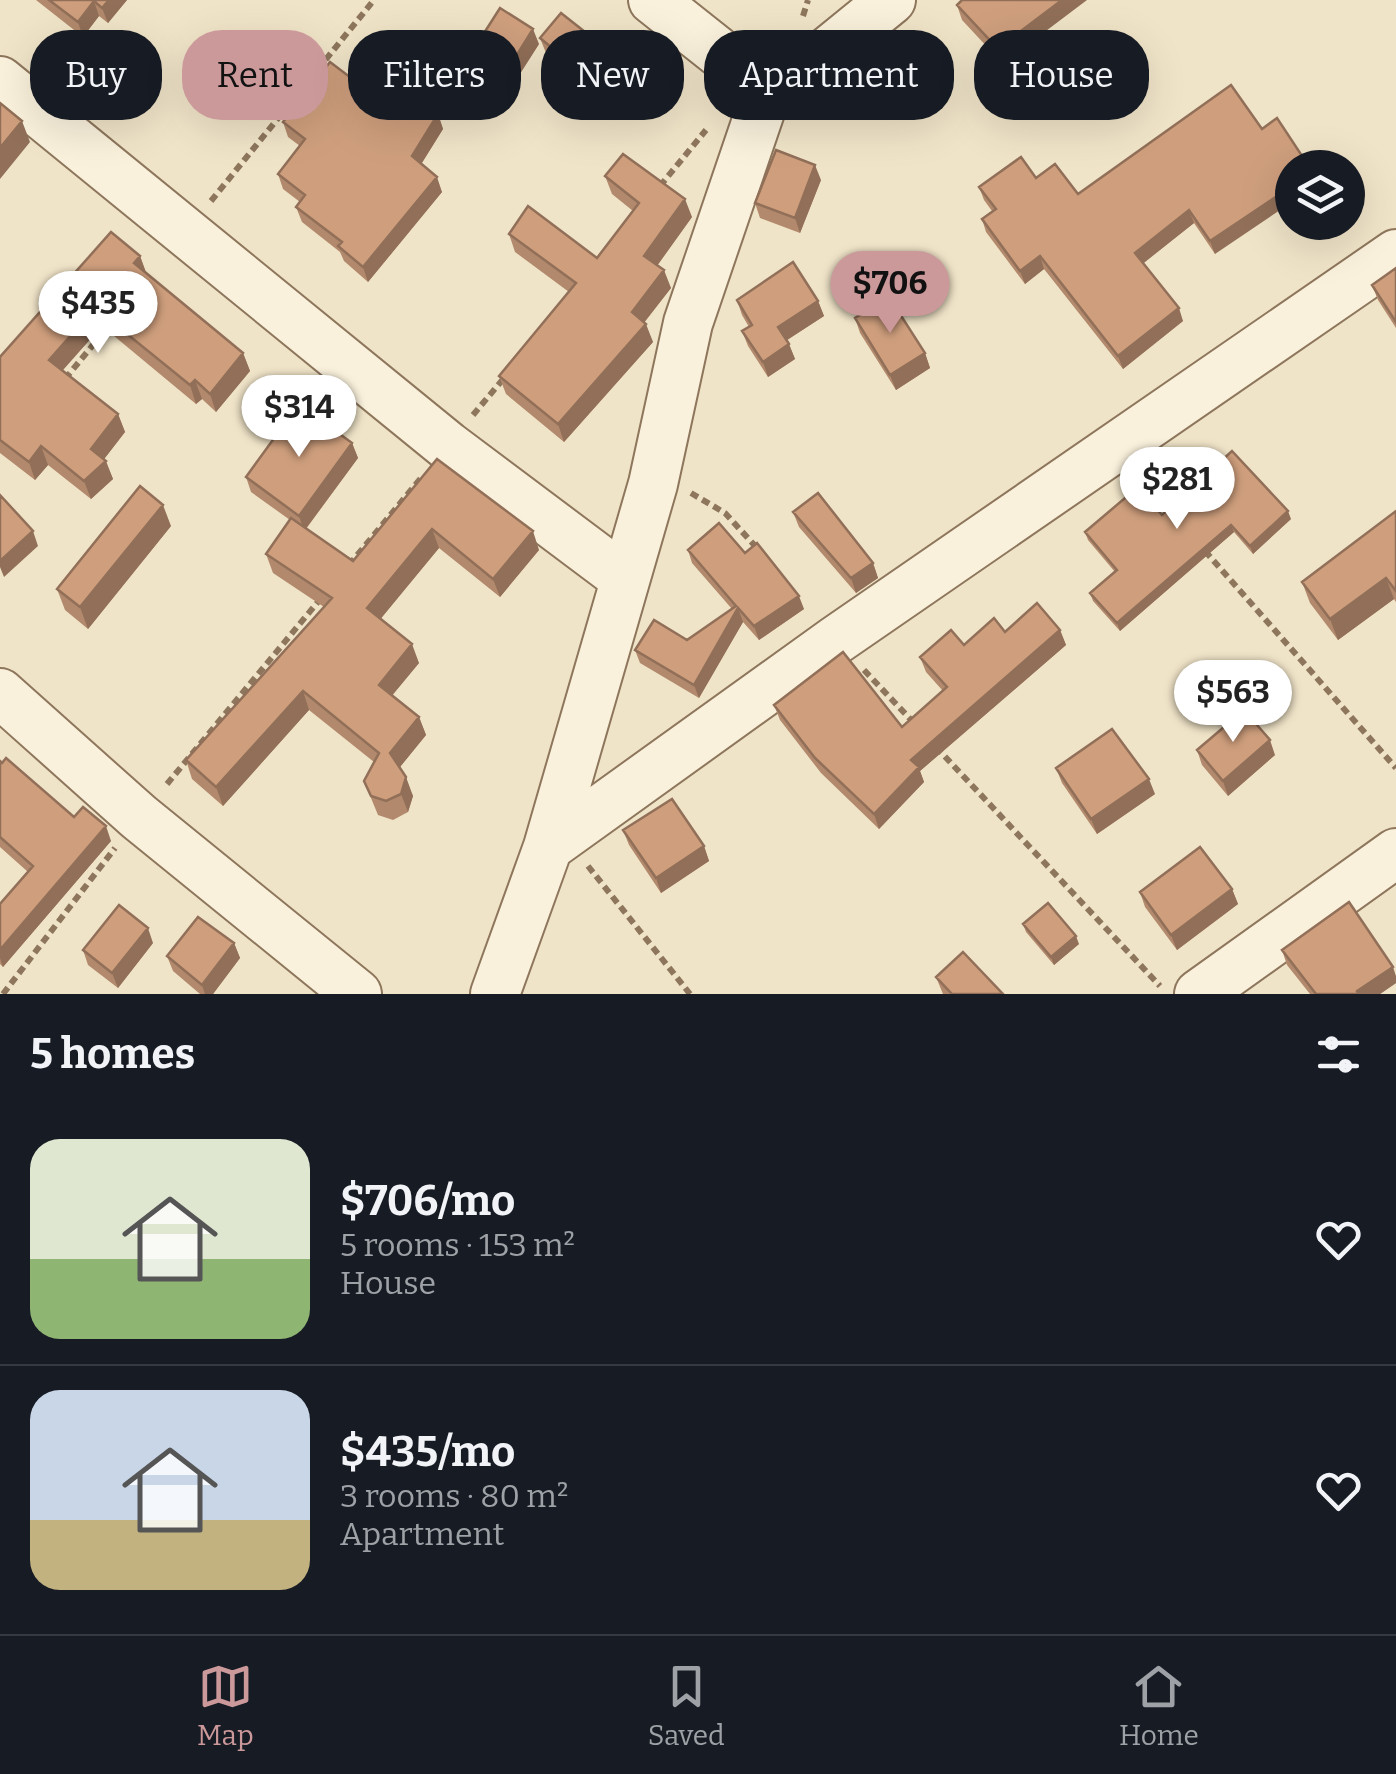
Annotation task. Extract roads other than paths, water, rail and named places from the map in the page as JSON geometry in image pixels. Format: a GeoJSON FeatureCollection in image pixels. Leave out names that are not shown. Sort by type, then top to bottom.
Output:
{"type":"FeatureCollection","features":[{"type":"Feature","properties":{"kind":"street"},"geometry":{"type":"LineString","coordinates":[[653,0],[704,39]]}},
{"type":"Feature","properties":{"kind":"street"},"geometry":{"type":"LineString","coordinates":[[854,30],[891,0]]}},
{"type":"Feature","properties":{"kind":"street"},"geometry":{"type":"LineString","coordinates":[[0,81],[448,446],[624,578]]}},
{"type":"Feature","properties":{"kind":"street"},"geometry":{"type":"LineString","coordinates":[[495,994],[555,842],[624,578],[653,484],[688,323],[748,120]]}},
{"type":"Feature","properties":{"kind":"street"},"geometry":{"type":"LineString","coordinates":[[555,842],[836,640],[1396,254]]}},
{"type":"Feature","properties":{"kind":"street"},"geometry":{"type":"LineString","coordinates":[[0,694],[139,817],[357,994]]}},
{"type":"Feature","properties":{"kind":"street"},"geometry":{"type":"LineString","coordinates":[[1199,994],[1396,854]]}}]}
